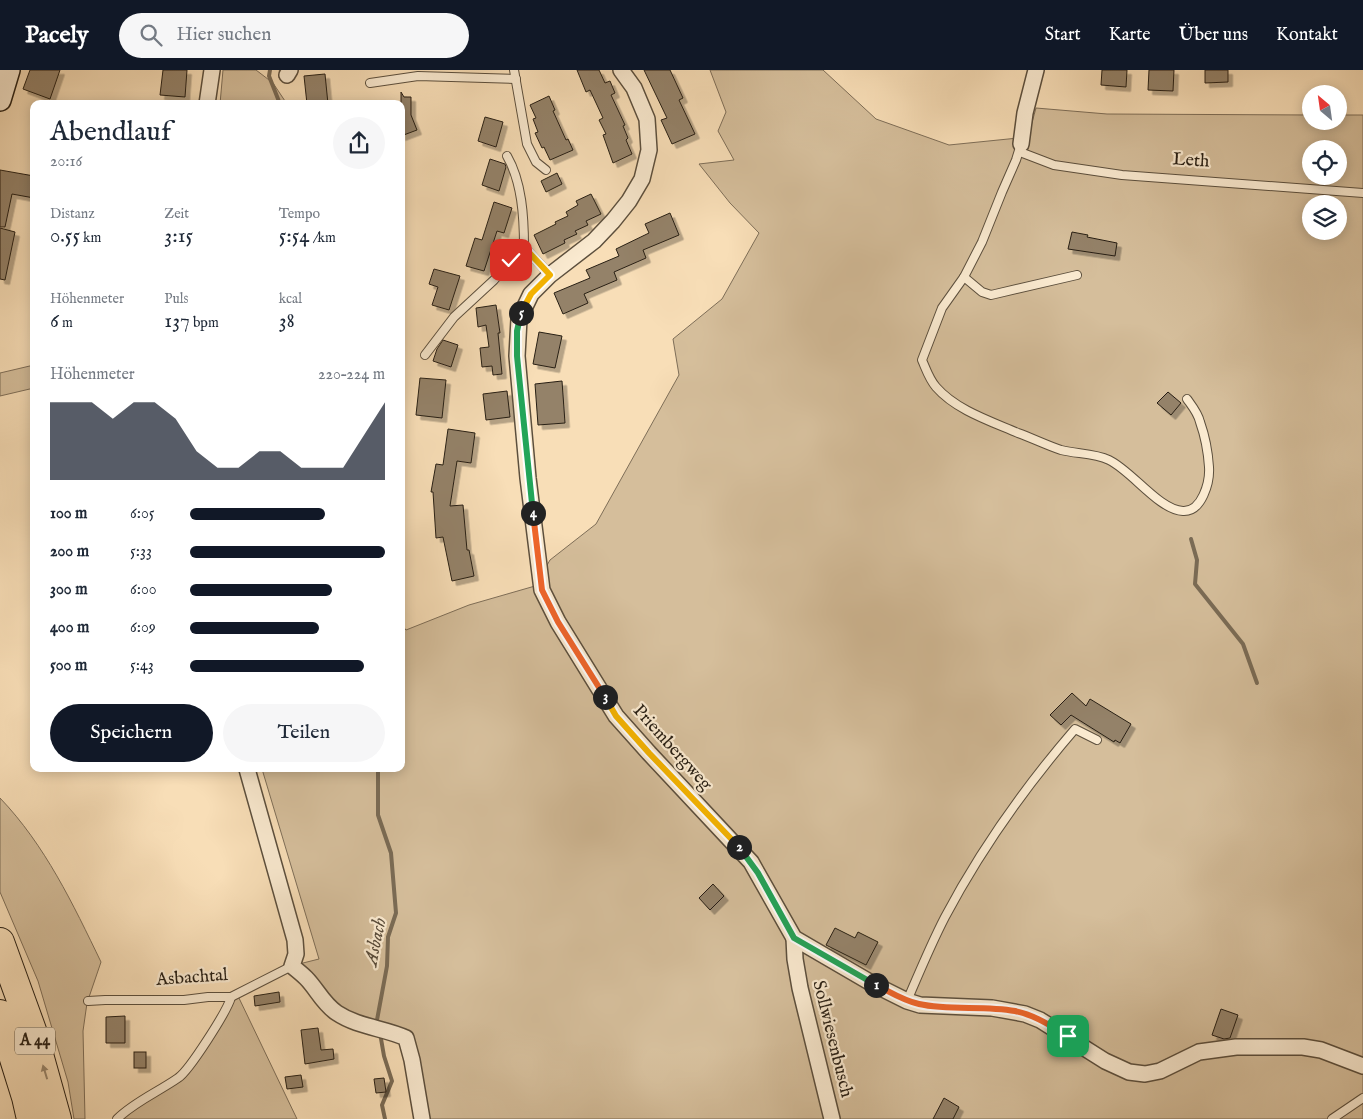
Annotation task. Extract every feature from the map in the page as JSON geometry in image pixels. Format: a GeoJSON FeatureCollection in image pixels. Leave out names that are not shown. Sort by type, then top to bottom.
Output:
{"type":"FeatureCollection","features":[{"type":"Feature","properties":{"kind":"highway","name":"A 44"},"geometry":{"type":"LineString","coordinates":[[4,953],[36,1042],[57,1119]]}},
{"type":"Feature","properties":{"kind":"highway","name":"A 44"},"geometry":{"type":"LineString","coordinates":[[0,1014],[26,1096],[31,1119]]}},
{"type":"Feature","properties":{"kind":"main road"},"geometry":{"type":"LineString","coordinates":[[0,100],[9,70]]}},
{"type":"Feature","properties":{"kind":"street"},"geometry":{"type":"LineString","coordinates":[[208,100],[212,70]]}},
{"type":"Feature","properties":{"kind":"street","name":"Priembergweg"},"geometry":{"type":"LineString","coordinates":[[621,70],[634,88],[647,119],[649,150],[642,179],[614,221],[594,241],[550,275],[531,294],[519,319],[517,331],[520,393],[542,590],[558,622],[616,716],[751,862],[794,938]]}},
{"type":"Feature","properties":{"kind":"street"},"geometry":{"type":"LineString","coordinates":[[1020,148],[1025,113],[1036,70]]}},
{"type":"Feature","properties":{"kind":"street"},"geometry":{"type":"LineString","coordinates":[[248,772],[295,940],[296,954],[292,966],[307,979],[322,1000],[336,1013],[370,1027],[391,1031],[406,1038],[412,1060],[422,1119]]}},
{"type":"Feature","properties":{"kind":"street"},"geometry":{"type":"LineString","coordinates":[[794,938],[873,984],[907,1001],[920,1005],[992,1008],[1025,1014],[1040,1020],[1105,1061],[1129,1072],[1145,1074],[1160,1071],[1199,1052],[1236,1047],[1303,1047],[1321,1050],[1363,1066]]}},
{"type":"Feature","properties":{"kind":"street","name":"Sollwiesenbusch"},"geometry":{"type":"LineString","coordinates":[[794,938],[795,959],[800,988],[832,1119]]}},
{"type":"Feature","properties":{"kind":"lane"},"geometry":{"type":"LineString","coordinates":[[514,70],[527,144],[534,159],[546,170]]}},
{"type":"Feature","properties":{"kind":"lane"},"geometry":{"type":"LineString","coordinates":[[370,83],[418,76],[516,79]]}},
{"type":"Feature","properties":{"kind":"lane"},"geometry":{"type":"LineString","coordinates":[[1020,148],[982,242],[964,277],[942,308],[922,360],[930,379],[947,398],[968,411],[1062,450],[1098,456],[1111,461],[1165,504],[1174,510],[1183,511],[1195,508],[1201,501],[1209,468],[1200,422],[1197,413],[1187,398]]}},
{"type":"Feature","properties":{"kind":"lane","name":"Leth"},"geometry":{"type":"LineString","coordinates":[[1020,148],[1054,165],[1122,175],[1363,193]]}},
{"type":"Feature","properties":{"kind":"lane"},"geometry":{"type":"LineString","coordinates":[[507,156],[514,171],[519,193],[523,215],[524,247],[550,275]]}},
{"type":"Feature","properties":{"kind":"lane"},"geometry":{"type":"LineString","coordinates":[[426,356],[454,317],[494,280],[524,247]]}},
{"type":"Feature","properties":{"kind":"lane"},"geometry":{"type":"LineString","coordinates":[[964,277],[982,292],[991,295],[1077,275]]}},
{"type":"Feature","properties":{"kind":"lane"},"geometry":{"type":"LineString","coordinates":[[907,1001],[945,918],[976,864],[1015,804],[1041,769],[1075,729],[1097,740]]}},
{"type":"Feature","properties":{"kind":"lane","name":"Asbachtal"},"geometry":{"type":"LineString","coordinates":[[88,1002],[231,997],[292,966]]}},
{"type":"Feature","properties":{"kind":"lane"},"geometry":{"type":"LineString","coordinates":[[117,1119],[126,1111],[180,1077],[190,1066],[231,997]]}},
{"type":"Feature","properties":{"kind":"lane"},"geometry":{"type":"LineString","coordinates":[[1332,1119],[1363,1098]]}},
{"type":"Feature","properties":{"kind":"shaded area"},"geometry":{"type":"Polygon","coordinates":[[[223,70],[256,70],[273,83],[284,100],[220,100],[223,70]]]}},
{"type":"Feature","properties":{"kind":"shaded area"},"geometry":{"type":"Polygon","coordinates":[[[710,70],[823,70],[876,119],[949,145],[1028,137],[1036,108],[1107,114],[1302,115],[1302,130],[1348,130],[1348,115],[1363,115],[1363,1119],[427,1119],[408,1037],[349,1017],[295,965],[319,959],[263,772],[405,772],[405,629],[469,605],[535,586],[550,560],[596,524],[679,375],[673,339],[722,299],[759,233],[730,203],[699,164],[734,160],[718,131],[726,112],[710,70]]]}},
{"type":"Feature","properties":{"kind":"shaded area"},"geometry":{"type":"Polygon","coordinates":[[[30,366],[30,389],[0,396],[0,373],[30,366]]]}},
{"type":"Feature","properties":{"kind":"shaded area"},"geometry":{"type":"Polygon","coordinates":[[[0,798],[31,835],[57,876],[101,962],[87,1003],[83,1031],[85,1119],[74,1119],[68,1082],[38,981],[0,892],[0,798]]]}},
{"type":"Feature","properties":{"kind":"shaded area"},"geometry":{"type":"Polygon","coordinates":[[[238,996],[297,1119],[119,1119],[182,1077],[232,1001],[238,996]]]}},
{"type":"Feature","properties":{"kind":"building"},"geometry":{"type":"Polygon","coordinates":[[[30,70],[60,70],[50,99],[23,89],[30,70]]]}},
{"type":"Feature","properties":{"kind":"building"},"geometry":{"type":"Polygon","coordinates":[[[163,70],[187,70],[185,97],[160,95],[163,70]]]}},
{"type":"Feature","properties":{"kind":"building"},"geometry":{"type":"Polygon","coordinates":[[[577,70],[599,70],[605,83],[610,81],[615,93],[611,95],[625,125],[623,126],[628,138],[626,140],[632,154],[613,163],[603,135],[606,134],[599,120],[603,118],[590,90],[586,92],[577,70]]]}},
{"type":"Feature","properties":{"kind":"building"},"geometry":{"type":"Polygon","coordinates":[[[644,70],[670,70],[683,98],[679,100],[695,134],[672,144],[661,120],[667,118],[644,70]]]}},
{"type":"Feature","properties":{"kind":"building"},"geometry":{"type":"Polygon","coordinates":[[[1102,70],[1127,70],[1126,87],[1101,85],[1102,70]]]}},
{"type":"Feature","properties":{"kind":"building"},"geometry":{"type":"Polygon","coordinates":[[[1149,70],[1174,70],[1173,91],[1148,90],[1149,70]]]}},
{"type":"Feature","properties":{"kind":"building"},"geometry":{"type":"Polygon","coordinates":[[[1205,70],[1228,70],[1228,82],[1205,83],[1205,70]]]}},
{"type":"Feature","properties":{"kind":"building"},"geometry":{"type":"Polygon","coordinates":[[[325,74],[328,100],[307,100],[304,76],[325,74]]]}},
{"type":"Feature","properties":{"kind":"building"},"geometry":{"type":"Polygon","coordinates":[[[401,92],[404,97],[411,97],[411,115],[417,130],[405,134],[405,100],[401,100],[401,92]]]}},
{"type":"Feature","properties":{"kind":"building"},"geometry":{"type":"Polygon","coordinates":[[[549,96],[555,110],[553,111],[566,140],[568,139],[573,150],[550,160],[535,133],[538,132],[533,119],[536,118],[530,105],[549,96]]]}},
{"type":"Feature","properties":{"kind":"building"},"geometry":{"type":"Polygon","coordinates":[[[485,117],[503,122],[496,147],[478,141],[485,117]]]}},
{"type":"Feature","properties":{"kind":"building"},"geometry":{"type":"Polygon","coordinates":[[[490,159],[505,164],[506,167],[499,191],[482,185],[490,159]]]}},
{"type":"Feature","properties":{"kind":"building"},"geometry":{"type":"Polygon","coordinates":[[[0,170],[30,175],[30,197],[12,194],[5,227],[0,227],[0,170]]]}},
{"type":"Feature","properties":{"kind":"building"},"geometry":{"type":"Polygon","coordinates":[[[557,173],[562,184],[546,192],[541,181],[557,173]]]}},
{"type":"Feature","properties":{"kind":"building"},"geometry":{"type":"Polygon","coordinates":[[[591,194],[601,214],[586,221],[588,225],[575,231],[577,234],[564,240],[565,243],[543,254],[534,235],[568,216],[566,212],[578,205],[576,201],[591,194]]]}},
{"type":"Feature","properties":{"kind":"building"},"geometry":{"type":"Polygon","coordinates":[[[494,202],[512,208],[504,233],[497,231],[484,271],[466,266],[475,238],[482,240],[494,202]]]}},
{"type":"Feature","properties":{"kind":"building"},"geometry":{"type":"Polygon","coordinates":[[[670,213],[679,235],[643,250],[646,258],[614,272],[617,280],[584,294],[588,303],[563,314],[554,293],[590,278],[586,270],[619,256],[616,249],[649,233],[645,224],[670,213]]]}},
{"type":"Feature","properties":{"kind":"building"},"geometry":{"type":"Polygon","coordinates":[[[0,228],[15,232],[5,280],[0,279],[0,228]]]}},
{"type":"Feature","properties":{"kind":"building"},"geometry":{"type":"Polygon","coordinates":[[[1072,232],[1117,243],[1115,256],[1068,249],[1072,232]]]}},
{"type":"Feature","properties":{"kind":"building"},"geometry":{"type":"Polygon","coordinates":[[[434,269],[460,276],[449,310],[432,305],[438,287],[429,284],[434,269]]]}},
{"type":"Feature","properties":{"kind":"building"},"geometry":{"type":"Polygon","coordinates":[[[496,305],[500,333],[498,333],[502,374],[493,375],[492,366],[482,367],[480,348],[489,347],[486,325],[478,327],[476,308],[496,305]]]}},
{"type":"Feature","properties":{"kind":"building"},"geometry":{"type":"Polygon","coordinates":[[[539,332],[562,336],[555,368],[533,364],[539,332]]]}},
{"type":"Feature","properties":{"kind":"building"},"geometry":{"type":"Polygon","coordinates":[[[443,340],[458,345],[451,367],[433,361],[437,349],[443,340]]]}},
{"type":"Feature","properties":{"kind":"building"},"geometry":{"type":"Polygon","coordinates":[[[420,378],[446,380],[442,418],[416,415],[420,378]]]}},
{"type":"Feature","properties":{"kind":"building"},"geometry":{"type":"Polygon","coordinates":[[[562,381],[565,423],[538,425],[535,384],[562,381]]]}},
{"type":"Feature","properties":{"kind":"building"},"geometry":{"type":"Polygon","coordinates":[[[507,391],[510,417],[486,420],[483,394],[507,391]]]}},
{"type":"Feature","properties":{"kind":"building"},"geometry":{"type":"Polygon","coordinates":[[[1168,392],[1181,403],[1171,415],[1157,403],[1168,392]]]}},
{"type":"Feature","properties":{"kind":"building"},"geometry":{"type":"Polygon","coordinates":[[[448,429],[475,433],[471,463],[457,461],[450,506],[463,505],[467,550],[469,550],[474,576],[452,581],[443,537],[436,538],[433,492],[431,492],[436,464],[443,465],[448,429]]]}},
{"type":"Feature","properties":{"kind":"building"},"geometry":{"type":"Polygon","coordinates":[[[1072,693],[1086,706],[1090,699],[1131,724],[1120,743],[1115,740],[1114,742],[1071,715],[1061,725],[1050,715],[1072,693]]]}},
{"type":"Feature","properties":{"kind":"building"},"geometry":{"type":"Polygon","coordinates":[[[713,884],[724,896],[710,910],[699,898],[713,884]]]}},
{"type":"Feature","properties":{"kind":"building"},"geometry":{"type":"Polygon","coordinates":[[[835,928],[855,938],[858,932],[878,942],[866,965],[826,945],[835,928]]]}},
{"type":"Feature","properties":{"kind":"building"},"geometry":{"type":"Polygon","coordinates":[[[279,992],[280,1002],[255,1006],[254,996],[279,992]]]}},
{"type":"Feature","properties":{"kind":"building"},"geometry":{"type":"Polygon","coordinates":[[[1221,1009],[1238,1015],[1230,1038],[1224,1039],[1212,1035],[1221,1009]]]}},
{"type":"Feature","properties":{"kind":"building"},"geometry":{"type":"Polygon","coordinates":[[[125,1016],[125,1043],[106,1043],[106,1017],[125,1016]]]}},
{"type":"Feature","properties":{"kind":"building"},"geometry":{"type":"Polygon","coordinates":[[[318,1028],[321,1050],[333,1049],[334,1059],[305,1064],[301,1030],[318,1028]]]}},
{"type":"Feature","properties":{"kind":"building"},"geometry":{"type":"Polygon","coordinates":[[[134,1052],[146,1052],[146,1068],[134,1068],[134,1052]]]}},
{"type":"Feature","properties":{"kind":"building"},"geometry":{"type":"Polygon","coordinates":[[[301,1075],[303,1087],[287,1089],[285,1077],[301,1075]]]}},
{"type":"Feature","properties":{"kind":"building"},"geometry":{"type":"Polygon","coordinates":[[[384,1078],[386,1092],[376,1093],[374,1079],[384,1078]]]}},
{"type":"Feature","properties":{"kind":"building"},"geometry":{"type":"Polygon","coordinates":[[[944,1098],[959,1107],[953,1119],[933,1119],[944,1098]]]}},
{"type":"Feature","properties":{"kind":"waterway","name":"Asbach"},"geometry":{"type":"LineString","coordinates":[[270,70],[269,76],[278,100]]}},
{"type":"Feature","properties":{"kind":"waterway"},"geometry":{"type":"LineString","coordinates":[[1191,539],[1197,560],[1195,584],[1243,644],[1257,683]]}},
{"type":"Feature","properties":{"kind":"waterway","name":"Asbach"},"geometry":{"type":"LineString","coordinates":[[378,772],[378,815],[391,853],[396,913],[388,937],[387,966],[377,1020],[379,1026]]}},
{"type":"Feature","properties":{"kind":"waterway","name":"Asbach"},"geometry":{"type":"LineString","coordinates":[[380,1033],[384,1056],[392,1081],[382,1105],[385,1119]]}},
{"type":"Feature","properties":{"kind":"route"},"geometry":{"type":"LineString","coordinates":[[511,260],[524,247],[550,275],[531,294],[523,308],[517,331],[517,356],[528,478],[542,590],[558,622],[616,716],[744,853],[758,873],[794,938],[873,984],[907,1001],[920,1005],[992,1008],[1015,1011],[1040,1020],[1068,1036]]}}]}
